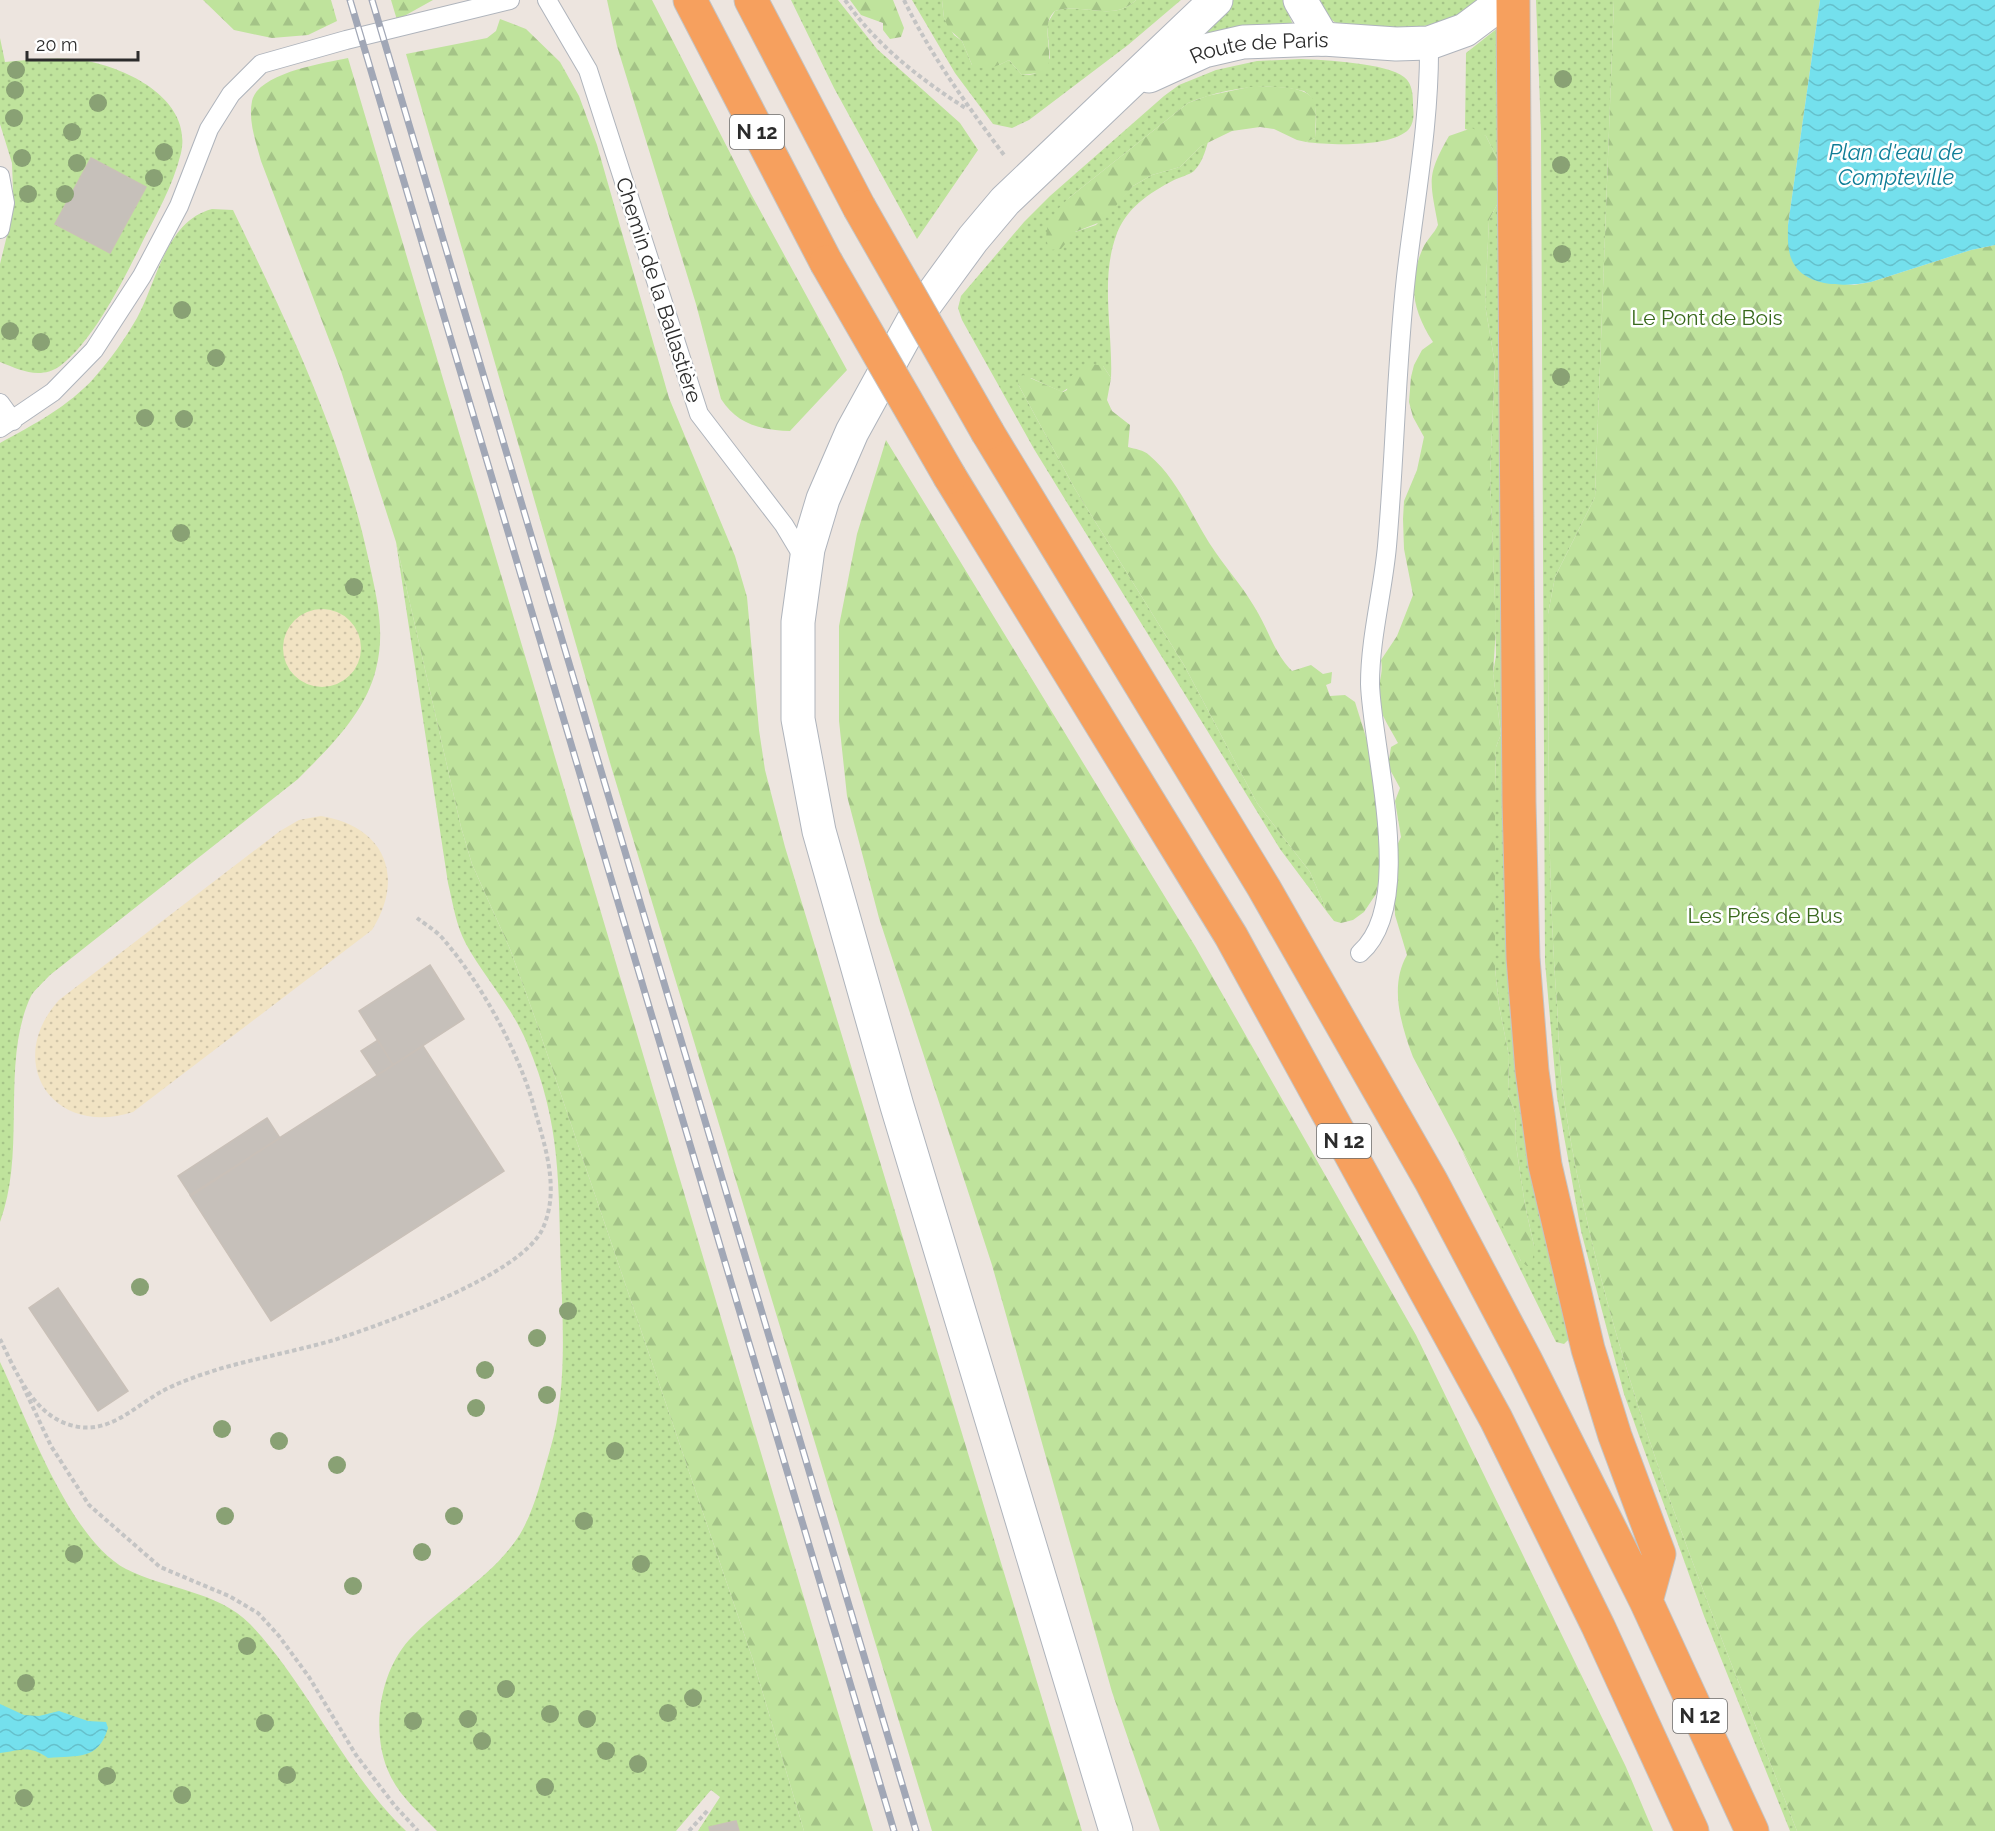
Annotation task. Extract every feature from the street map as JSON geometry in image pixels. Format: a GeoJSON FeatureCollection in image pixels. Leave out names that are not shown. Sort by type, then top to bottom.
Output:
{"type":"FeatureCollection","features":[{"type":"Feature","properties":{"kind":"highway","name":"N 12"},"geometry":{"type":"LineString","coordinates":[[690,0],[826,262],[950,477],[1231,936],[1473,1377],[1598,1626],[1692,1831]]}},
{"type":"Feature","properties":{"kind":"highway","name":"N 12"},"geometry":{"type":"LineString","coordinates":[[751,0],[859,207],[988,434],[1264,888],[1425,1171],[1526,1361],[1646,1601],[1752,1831]]}},
{"type":"Feature","properties":{"kind":"highway"},"geometry":{"type":"LineString","coordinates":[[1512,0],[1519,813],[1523,958],[1532,1071],[1545,1165],[1588,1349],[1615,1436],[1659,1554],[1646,1601]]}},
{"type":"Feature","properties":{"kind":"street","name":"Route de Paris"},"geometry":{"type":"LineString","coordinates":[[1128,85],[1216,0]]}},
{"type":"Feature","properties":{"kind":"street"},"geometry":{"type":"LineString","coordinates":[[1300,0],[1323,39]]}},
{"type":"Feature","properties":{"kind":"street","name":"Route de Paris"},"geometry":{"type":"LineString","coordinates":[[1128,85],[1224,45],[1267,40],[1323,39],[1396,44],[1429,42],[1465,30],[1505,0]]}},
{"type":"Feature","properties":{"kind":"street"},"geometry":{"type":"LineString","coordinates":[[1116,1831],[904,1129],[819,831],[800,740],[797,631],[805,560],[817,515],[832,475],[895,351],[913,321],[972,239],[1024,183],[1128,85]]}},
{"type":"Feature","properties":{"kind":"lane"},"geometry":{"type":"LineString","coordinates":[[0,403],[6,424],[53,392],[94,350],[142,276],[179,206],[209,129],[231,94],[261,64],[346,40],[510,0]]}},
{"type":"Feature","properties":{"kind":"lane","name":"Chemin de la Ballastière"},"geometry":{"type":"LineString","coordinates":[[548,0],[588,70],[699,414],[784,525],[805,560]]}},
{"type":"Feature","properties":{"kind":"lane"},"geometry":{"type":"LineString","coordinates":[[1360,953],[1379,927],[1386,896],[1384,787],[1370,681],[1387,548],[1406,278],[1429,96],[1429,42]]}},
{"type":"Feature","properties":{"kind":"lane"},"geometry":{"type":"LineString","coordinates":[[0,176],[5,203],[0,229]]}},
{"type":"Feature","properties":{"kind":"path"},"geometry":{"type":"LineString","coordinates":[[845,0],[880,43],[921,78],[968,110]]}},
{"type":"Feature","properties":{"kind":"path"},"geometry":{"type":"LineString","coordinates":[[904,0],[919,31],[968,110],[1024,183]]}},
{"type":"Feature","properties":{"kind":"path"},"geometry":{"type":"LineString","coordinates":[[16,1372],[33,1398],[54,1418],[88,1428],[103,1426],[121,1419],[161,1392],[218,1369],[335,1340],[391,1319],[501,1269],[525,1252],[542,1231],[550,1203],[550,1165],[523,1071],[473,981],[443,938],[417,918]]}},
{"type":"Feature","properties":{"kind":"path"},"geometry":{"type":"LineString","coordinates":[[0,1339],[51,1446],[89,1505],[160,1567],[229,1596],[258,1613],[279,1636],[309,1677],[356,1755],[395,1806],[418,1831]]}},
{"type":"Feature","properties":{"kind":"path"},"geometry":{"type":"LineString","coordinates":[[689,1831],[708,1810]]}},
{"type":"Feature","properties":{"kind":"green space"},"geometry":{"type":"Polygon","coordinates":[[[203,0],[331,0],[337,21],[308,35],[272,38],[234,30],[203,0]]]}},
{"type":"Feature","properties":{"kind":"green space"},"geometry":{"type":"Polygon","coordinates":[[[391,0],[433,0],[397,20],[391,0]]]}},
{"type":"Feature","properties":{"kind":"green space"},"geometry":{"type":"Polygon","coordinates":[[[607,0],[652,0],[751,194],[847,370],[790,431],[750,424],[727,408],[721,399],[696,304],[617,46],[607,0]]]}},
{"type":"Feature","properties":{"kind":"green space"},"geometry":{"type":"Polygon","coordinates":[[[791,0],[838,0],[877,49],[960,123],[978,150],[917,239],[834,88],[791,0]]]}},
{"type":"Feature","properties":{"kind":"green space"},"geometry":{"type":"Polygon","coordinates":[[[850,0],[893,0],[904,28],[901,37],[890,39],[883,30],[883,23],[861,15],[850,0]]]}},
{"type":"Feature","properties":{"kind":"green space"},"geometry":{"type":"Polygon","coordinates":[[[912,0],[942,0],[944,18],[954,35],[962,41],[972,65],[999,65],[1009,60],[1022,75],[1027,75],[1039,71],[1050,58],[1047,24],[1055,11],[1076,9],[1108,11],[1127,7],[1136,0],[1181,0],[1128,45],[1029,120],[1012,128],[993,124],[955,73],[912,0]]]}},
{"type":"Feature","properties":{"kind":"green space"},"geometry":{"type":"Polygon","coordinates":[[[942,0],[1136,0],[1118,10],[1066,9],[1055,11],[1048,23],[1048,66],[1039,73],[1022,75],[1009,60],[991,67],[982,68],[972,65],[962,41],[949,29],[944,18],[942,0]]]}},
{"type":"Feature","properties":{"kind":"green space"},"geometry":{"type":"Polygon","coordinates":[[[1229,0],[1283,0],[1293,25],[1200,40],[1229,0]]]}},
{"type":"Feature","properties":{"kind":"green space"},"geometry":{"type":"Polygon","coordinates":[[[1316,0],[1482,0],[1456,16],[1432,24],[1355,28],[1334,22],[1316,0]]]}},
{"type":"Feature","properties":{"kind":"green space"},"geometry":{"type":"Polygon","coordinates":[[[1536,0],[1614,0],[1595,497],[1555,577],[1548,614],[1552,907],[1563,1094],[1582,1200],[1631,1384],[1693,1564],[1797,1831],[1790,1831],[1704,1616],[1624,1394],[1581,1231],[1557,1097],[1545,962],[1541,131],[1536,0]]]}},
{"type":"Feature","properties":{"kind":"green space","name":"Les Prés de Bus"},"geometry":{"type":"Polygon","coordinates":[[[1614,0],[1820,0],[1788,225],[1818,281],[1854,285],[1871,282],[1971,250],[1995,245],[1995,1831],[1797,1831],[1727,1654],[1661,1474],[1631,1384],[1582,1200],[1563,1094],[1559,1056],[1550,859],[1548,614],[1555,577],[1595,497],[1614,0]]]}},
{"type":"Feature","properties":{"kind":"green space"},"geometry":{"type":"Polygon","coordinates":[[[500,19],[526,29],[560,62],[579,96],[597,145],[669,398],[735,556],[747,597],[759,730],[765,770],[785,847],[1082,1831],[932,1831],[611,766],[406,54],[487,38],[496,31],[500,19]]]}},
{"type":"Feature","properties":{"kind":"green space"},"geometry":{"type":"Polygon","coordinates":[[[1499,27],[1501,166],[1486,136],[1465,129],[1466,53],[1499,27]]]}},
{"type":"Feature","properties":{"kind":"green space"},"geometry":{"type":"Polygon","coordinates":[[[0,38],[5,62],[74,59],[96,63],[128,74],[158,93],[169,105],[178,119],[182,135],[178,166],[168,190],[114,296],[94,328],[72,355],[60,366],[38,373],[0,362],[0,264],[11,219],[13,191],[12,163],[0,124],[0,38]]]}},
{"type":"Feature","properties":{"kind":"green space"},"geometry":{"type":"Polygon","coordinates":[[[348,58],[873,1831],[804,1831],[753,1660],[535,1018],[510,949],[472,864],[461,827],[396,542],[341,371],[261,161],[251,116],[252,101],[257,91],[279,76],[309,66],[348,58]]]}},
{"type":"Feature","properties":{"kind":"green space"},"geometry":{"type":"Polygon","coordinates":[[[1301,59],[1370,65],[1396,72],[1404,77],[1413,95],[1413,118],[1409,129],[1389,139],[1360,144],[1306,142],[1315,138],[1315,106],[1313,100],[1304,91],[1289,88],[1260,87],[1231,90],[1188,103],[1070,197],[1056,214],[1075,232],[1096,225],[1133,186],[1152,175],[1180,167],[1208,142],[1201,161],[1194,171],[1147,196],[1120,226],[1111,253],[1109,270],[1111,378],[1103,366],[1062,392],[1031,378],[1018,384],[1075,489],[1184,665],[1257,803],[1310,872],[1327,912],[1280,849],[1034,449],[962,320],[958,308],[961,296],[1024,222],[1050,196],[1179,85],[1216,70],[1257,61],[1301,59]]]}},
{"type":"Feature","properties":{"kind":"green space"},"geometry":{"type":"Polygon","coordinates":[[[1249,87],[1297,89],[1312,97],[1316,108],[1315,138],[1306,142],[1274,129],[1260,127],[1232,131],[1201,146],[1180,167],[1152,175],[1133,186],[1103,221],[1075,232],[1061,249],[1050,250],[1046,235],[1050,221],[1070,197],[1188,103],[1207,96],[1249,87]]]}},
{"type":"Feature","properties":{"kind":"green space"},"geometry":{"type":"Polygon","coordinates":[[[1472,128],[1486,136],[1501,166],[1499,201],[1489,220],[1485,305],[1495,364],[1490,476],[1496,628],[1493,673],[1501,734],[1496,747],[1495,968],[1499,1006],[1509,1056],[1508,1095],[1515,1112],[1516,1145],[1534,1246],[1532,1266],[1527,1266],[1521,1261],[1413,1057],[1404,1032],[1398,992],[1402,967],[1407,955],[1395,915],[1393,854],[1401,837],[1395,801],[1400,788],[1388,766],[1391,747],[1398,743],[1383,716],[1378,699],[1381,660],[1397,636],[1413,595],[1404,549],[1404,501],[1417,470],[1424,437],[1413,417],[1409,402],[1414,365],[1422,350],[1433,342],[1417,308],[1415,274],[1423,248],[1438,225],[1432,188],[1436,161],[1449,136],[1472,128]]]}},
{"type":"Feature","properties":{"kind":"green space"},"geometry":{"type":"Polygon","coordinates":[[[1499,201],[1534,1181],[1552,1269],[1570,1338],[1564,1344],[1556,1342],[1462,1151],[1491,1200],[1521,1261],[1534,1246],[1516,1145],[1515,1112],[1508,1095],[1509,1056],[1499,1006],[1495,968],[1496,747],[1501,734],[1493,673],[1496,656],[1490,476],[1495,364],[1485,305],[1489,220],[1499,201]]]}},
{"type":"Feature","properties":{"kind":"green space"},"geometry":{"type":"Polygon","coordinates":[[[212,209],[233,210],[311,379],[328,423],[357,511],[368,557],[379,613],[379,655],[371,685],[355,715],[334,742],[298,779],[50,975],[35,990],[22,1022],[17,1049],[12,1166],[8,1194],[0,1222],[0,443],[62,406],[94,378],[117,349],[137,318],[173,239],[196,216],[212,209]]]}},
{"type":"Feature","properties":{"kind":"green space"},"geometry":{"type":"Polygon","coordinates":[[[1093,364],[1103,366],[1111,378],[1107,400],[1112,411],[1130,425],[1128,447],[1147,453],[1169,476],[1208,541],[1253,605],[1286,664],[1292,671],[1311,665],[1323,674],[1332,672],[1331,683],[1326,685],[1330,696],[1345,695],[1355,702],[1370,750],[1378,813],[1380,875],[1376,894],[1364,912],[1353,920],[1341,923],[1334,921],[1327,912],[1310,872],[1257,803],[1184,665],[1075,489],[1018,384],[1018,379],[1023,375],[1063,392],[1067,390],[1069,378],[1080,369],[1093,364]]]}},
{"type":"Feature","properties":{"kind":"green space"},"geometry":{"type":"Polygon","coordinates":[[[886,440],[1195,946],[1416,1335],[1626,1767],[1653,1831],[1160,1831],[1112,1692],[992,1265],[879,918],[847,796],[839,721],[839,626],[857,534],[886,440]]]}},
{"type":"Feature","properties":{"kind":"green space"},"geometry":{"type":"Polygon","coordinates":[[[396,542],[461,827],[472,864],[510,949],[535,1018],[753,1660],[804,1831],[698,1831],[720,1797],[711,1790],[676,1831],[437,1831],[399,1791],[384,1759],[379,1723],[381,1704],[391,1669],[399,1654],[422,1627],[490,1570],[514,1543],[526,1522],[540,1486],[555,1428],[559,1406],[563,1338],[558,1183],[547,1101],[521,1030],[466,944],[455,914],[448,883],[396,542]]]}},
{"type":"Feature","properties":{"kind":"green space"},"geometry":{"type":"Polygon","coordinates":[[[0,1362],[52,1476],[86,1532],[105,1554],[126,1569],[141,1576],[223,1604],[250,1624],[290,1674],[363,1782],[406,1831],[0,1831],[0,1362]]]}},
{"type":"Feature","properties":{"kind":"sand"},"geometry":{"type":"Polygon","coordinates":[[[314,609],[330,609],[344,615],[355,626],[361,640],[361,656],[355,670],[344,681],[330,687],[314,687],[300,681],[289,670],[283,656],[283,640],[289,626],[300,615],[314,609]]]}},
{"type":"Feature","properties":{"kind":"sand"},"geometry":{"type":"Polygon","coordinates":[[[321,816],[360,830],[374,842],[383,856],[387,873],[387,891],[382,910],[372,930],[133,1112],[105,1117],[80,1114],[60,1104],[45,1089],[37,1070],[36,1047],[43,1024],[59,1000],[280,831],[299,820],[321,816]]]}},
{"type":"Feature","properties":{"kind":"water","name":"Plan d'eau de Compteville"},"geometry":{"type":"Polygon","coordinates":[[[1820,0],[1995,0],[1995,245],[1971,250],[1861,284],[1825,283],[1804,275],[1797,268],[1789,250],[1788,225],[1820,0]]]}},
{"type":"Feature","properties":{"kind":"water"},"geometry":{"type":"Polygon","coordinates":[[[0,1704],[24,1715],[39,1716],[59,1711],[88,1721],[106,1722],[108,1728],[99,1746],[93,1751],[78,1756],[48,1758],[29,1750],[0,1753],[0,1704]]]}},
{"type":"Feature","properties":{"kind":"building"},"geometry":{"type":"Polygon","coordinates":[[[91,158],[146,187],[110,253],[55,224],[91,158]]]}},
{"type":"Feature","properties":{"kind":"building"},"geometry":{"type":"Polygon","coordinates":[[[430,965],[464,1019],[393,1065],[359,1011],[430,965]]]}},
{"type":"Feature","properties":{"kind":"building"},"geometry":{"type":"Polygon","coordinates":[[[378,1040],[393,1065],[377,1075],[361,1051],[378,1040]]]}},
{"type":"Feature","properties":{"kind":"building"},"geometry":{"type":"Polygon","coordinates":[[[423,1046],[504,1171],[271,1321],[190,1195],[423,1046]]]}},
{"type":"Feature","properties":{"kind":"building"},"geometry":{"type":"Polygon","coordinates":[[[267,1118],[280,1138],[191,1196],[178,1176],[267,1118]]]}},
{"type":"Feature","properties":{"kind":"building"},"geometry":{"type":"Polygon","coordinates":[[[58,1288],[128,1391],[98,1411],[29,1308],[58,1288]]]}},
{"type":"Feature","properties":{"kind":"building"},"geometry":{"type":"Polygon","coordinates":[[[736,1821],[739,1831],[710,1831],[709,1827],[736,1821]]]}},
{"type":"Feature","properties":{"kind":"railway"},"geometry":{"type":"LineString","coordinates":[[350,0],[894,1831]]}},
{"type":"Feature","properties":{"kind":"railway"},"geometry":{"type":"LineString","coordinates":[[372,0],[916,1831]]}},
{"type":"Feature","properties":{"kind":"park label","name":"Le Pont de Bois"},"geometry":{"type":"Point","coordinates":[1707,317]}}]}
